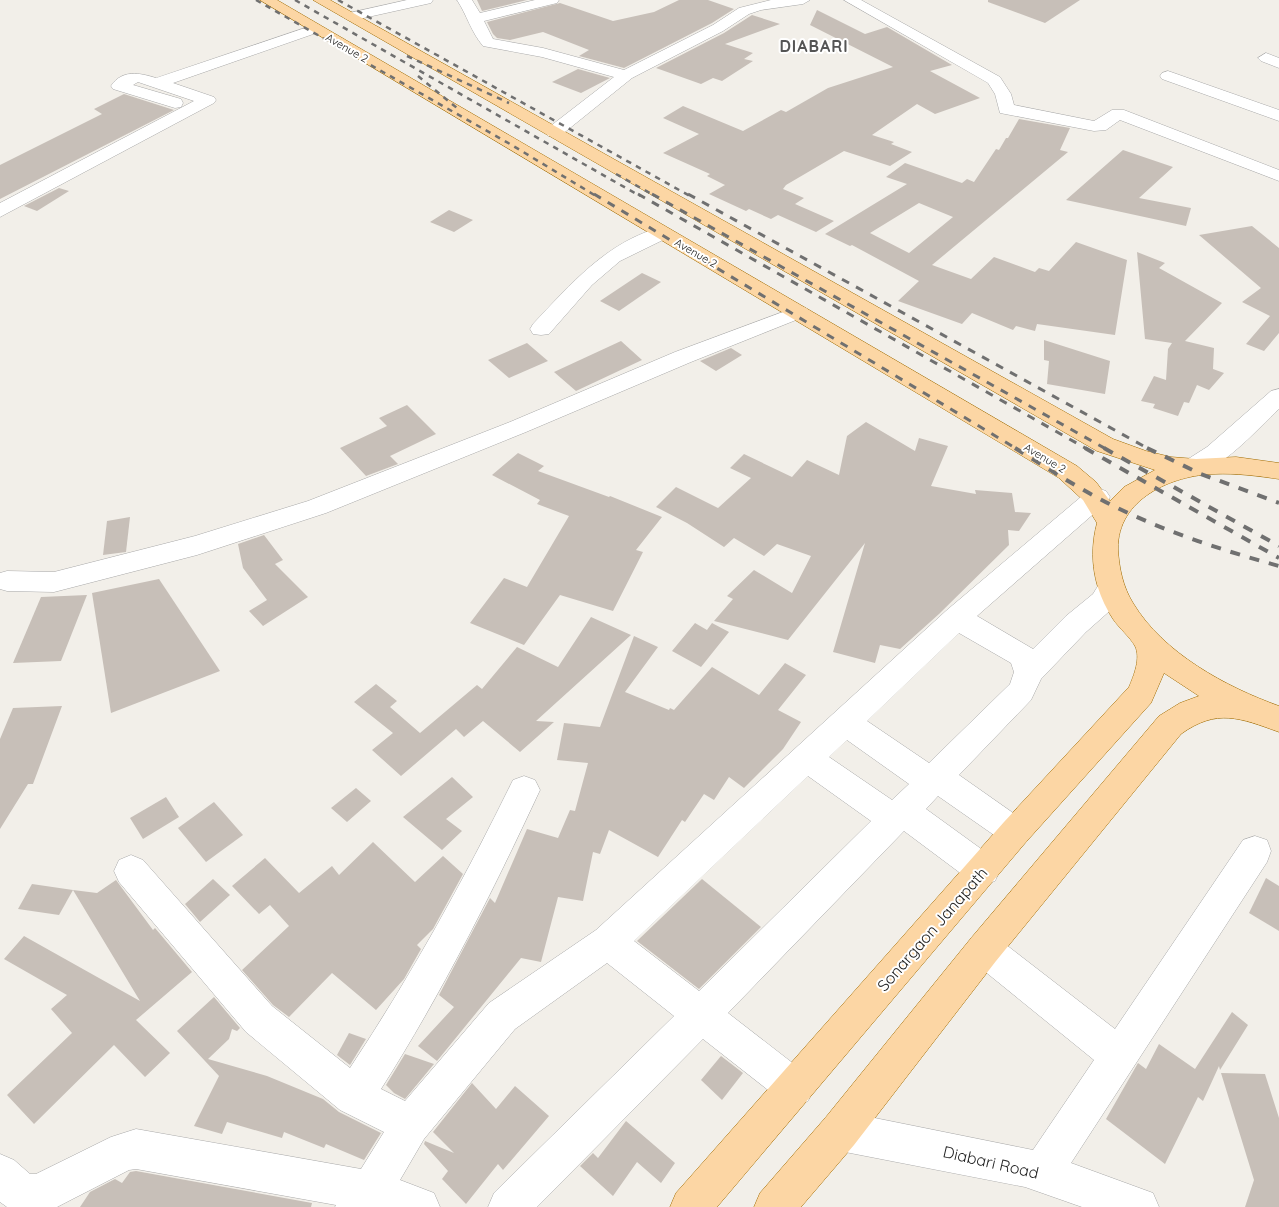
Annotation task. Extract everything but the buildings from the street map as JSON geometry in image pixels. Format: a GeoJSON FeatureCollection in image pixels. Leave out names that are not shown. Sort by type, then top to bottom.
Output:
{"type":"FeatureCollection","features":[{"type":"Feature","properties":{"kind":"main road","name":"Avenue 2"},"geometry":{"type":"LineString","coordinates":[[267,0],[1068,472],[1103,509]]}},
{"type":"Feature","properties":{"kind":"main road"},"geometry":{"type":"LineString","coordinates":[[320,0],[1105,444],[1156,464],[1174,467],[1236,465],[1279,471]]}},
{"type":"Feature","properties":{"kind":"main road"},"geometry":{"type":"LineString","coordinates":[[1194,467],[1156,477],[1103,509],[1104,553],[1111,588],[1127,615],[1149,643],[1194,680],[1264,714]]}},
{"type":"Feature","properties":{"kind":"main road","name":"Sonargaon Janapath"},"geometry":{"type":"LineString","coordinates":[[690,1207],[1015,832],[1141,694],[1151,670],[1149,643]]}},
{"type":"Feature","properties":{"kind":"main road"},"geometry":{"type":"LineString","coordinates":[[774,1207],[840,1131],[984,949],[1170,725],[1188,712],[1213,704],[1264,714]]}},
{"type":"Feature","properties":{"kind":"street"},"geometry":{"type":"LineString","coordinates":[[350,17],[426,0]]}},
{"type":"Feature","properties":{"kind":"street"},"geometry":{"type":"LineString","coordinates":[[464,0],[473,11],[488,44],[543,53],[626,75]]}},
{"type":"Feature","properties":{"kind":"street"},"geometry":{"type":"LineString","coordinates":[[475,19],[552,0]]}},
{"type":"Feature","properties":{"kind":"street"},"geometry":{"type":"LineString","coordinates":[[741,0],[759,6]]}},
{"type":"Feature","properties":{"kind":"street"},"geometry":{"type":"LineString","coordinates":[[554,132],[626,75],[718,28],[744,11],[759,6],[803,0]]}},
{"type":"Feature","properties":{"kind":"street"},"geometry":{"type":"LineString","coordinates":[[851,0],[994,80],[1003,94],[1006,109],[1094,126],[1100,126],[1118,114],[1279,176]]}},
{"type":"Feature","properties":{"kind":"street"},"geometry":{"type":"LineString","coordinates":[[156,83],[314,29]]}},
{"type":"Feature","properties":{"kind":"street"},"geometry":{"type":"LineString","coordinates":[[1168,76],[1279,116]]}},
{"type":"Feature","properties":{"kind":"street"},"geometry":{"type":"LineString","coordinates":[[0,211],[192,109],[208,100],[136,77],[120,86],[192,109]]}},
{"type":"Feature","properties":{"kind":"street"},"geometry":{"type":"LineString","coordinates":[[541,329],[585,281],[613,257],[662,233]]}},
{"type":"Feature","properties":{"kind":"street"},"geometry":{"type":"LineString","coordinates":[[7,580],[54,582],[197,545],[317,507],[518,427],[683,357],[799,312]]}},
{"type":"Feature","properties":{"kind":"street"},"geometry":{"type":"LineString","coordinates":[[1194,467],[1216,454],[1279,396]]}},
{"type":"Feature","properties":{"kind":"street"},"geometry":{"type":"LineString","coordinates":[[363,1199],[410,1125],[502,1016],[608,942],[957,618],[1103,509]]}},
{"type":"Feature","properties":{"kind":"street"},"geometry":{"type":"LineString","coordinates":[[508,1207],[701,1015],[1021,691],[1029,672],[1076,624],[1104,601],[1111,588]]}},
{"type":"Feature","properties":{"kind":"street"},"geometry":{"type":"LineString","coordinates":[[957,618],[1022,656],[1029,672]]}},
{"type":"Feature","properties":{"kind":"street"},"geometry":{"type":"LineString","coordinates":[[845,722],[1015,832]]}},
{"type":"Feature","properties":{"kind":"street"},"geometry":{"type":"LineString","coordinates":[[806,758],[899,815],[983,870]]}},
{"type":"Feature","properties":{"kind":"street"},"geometry":{"type":"LineString","coordinates":[[354,1096],[406,1016],[480,884],[524,790]]}},
{"type":"Feature","properties":{"kind":"street"},"geometry":{"type":"LineString","coordinates":[[1041,1173],[1255,851]]}},
{"type":"Feature","properties":{"kind":"street"},"geometry":{"type":"LineString","coordinates":[[131,871],[259,1019],[354,1096],[410,1125]]}},
{"type":"Feature","properties":{"kind":"street"},"geometry":{"type":"LineString","coordinates":[[608,942],[795,1088]]}},
{"type":"Feature","properties":{"kind":"street"},"geometry":{"type":"LineString","coordinates":[[984,949],[1119,1056]]}},
{"type":"Feature","properties":{"kind":"street","name":"Diabari Road"},"geometry":{"type":"LineString","coordinates":[[840,1131],[1025,1167],[1114,1203]]}},
{"type":"Feature","properties":{"kind":"street"},"geometry":{"type":"LineString","coordinates":[[0,1174],[20,1194],[32,1196],[126,1151],[136,1149],[363,1199],[420,1207]]}},
{"type":"Feature","properties":{"kind":"railway"},"geometry":{"type":"LineString","coordinates":[[256,0],[510,144],[596,196]]}},
{"type":"Feature","properties":{"kind":"railway"},"geometry":{"type":"LineString","coordinates":[[295,0],[640,196]]}},
{"type":"Feature","properties":{"kind":"railway"},"geometry":{"type":"LineString","coordinates":[[338,0],[690,196]]}},
{"type":"Feature","properties":{"kind":"railway"},"geometry":{"type":"LineString","coordinates":[[407,56],[509,103]]}},
{"type":"Feature","properties":{"kind":"railway"},"geometry":{"type":"LineString","coordinates":[[418,76],[457,108]]}},
{"type":"Feature","properties":{"kind":"railway"},"geometry":{"type":"LineString","coordinates":[[616,174],[655,196]]}},
{"type":"Feature","properties":{"kind":"railway"},"geometry":{"type":"LineString","coordinates":[[594,194],[1017,449]]}},
{"type":"Feature","properties":{"kind":"railway"},"geometry":{"type":"LineString","coordinates":[[638,194],[1087,449]]}},
{"type":"Feature","properties":{"kind":"railway"},"geometry":{"type":"LineString","coordinates":[[652,194],[1106,449]]}},
{"type":"Feature","properties":{"kind":"railway"},"geometry":{"type":"LineString","coordinates":[[688,194],[1148,449]]}},
{"type":"Feature","properties":{"kind":"railway"},"geometry":{"type":"LineString","coordinates":[[1015,448],[1089,493],[1143,520],[1233,553],[1279,566]]}},
{"type":"Feature","properties":{"kind":"railway"},"geometry":{"type":"LineString","coordinates":[[1085,448],[1279,558]]}},
{"type":"Feature","properties":{"kind":"railway"},"geometry":{"type":"LineString","coordinates":[[1104,448],[1279,546]]}},
{"type":"Feature","properties":{"kind":"railway"},"geometry":{"type":"LineString","coordinates":[[1148,449],[1201,474],[1279,503]]}},
{"type":"Feature","properties":{"kind":"district","name":"DIABARI"},"geometry":{"type":"Point","coordinates":[814,46]}}]}
